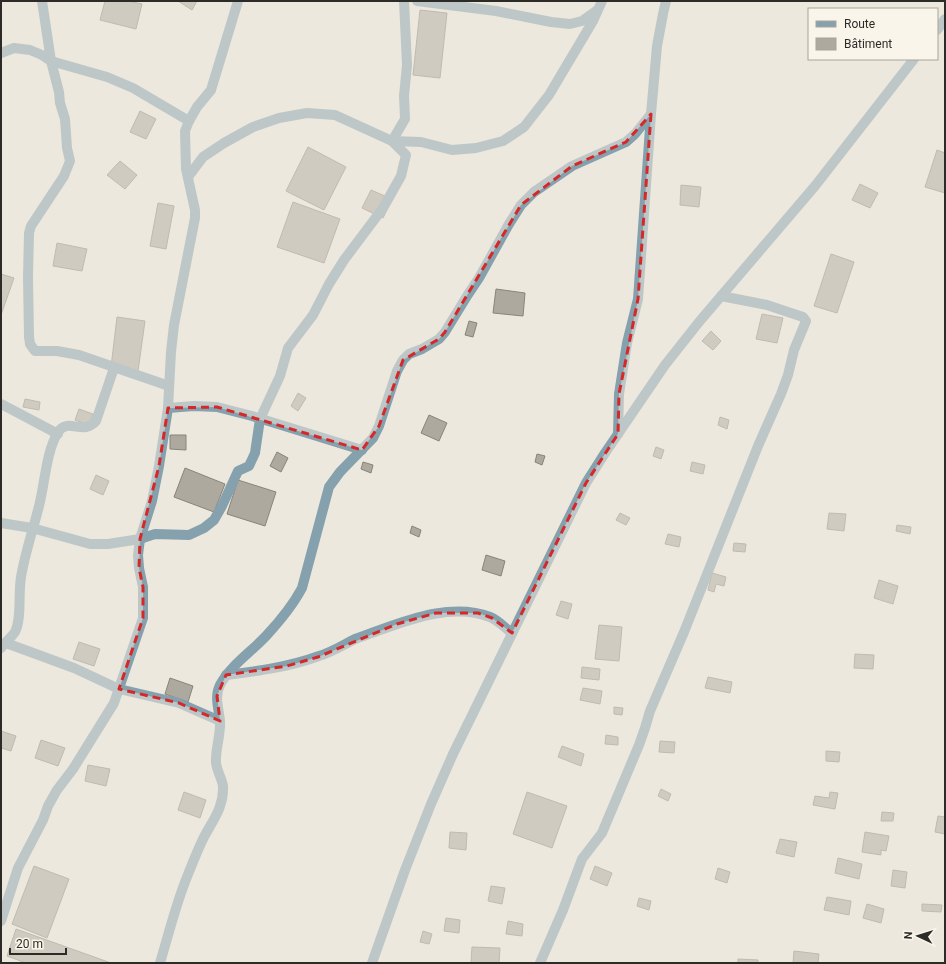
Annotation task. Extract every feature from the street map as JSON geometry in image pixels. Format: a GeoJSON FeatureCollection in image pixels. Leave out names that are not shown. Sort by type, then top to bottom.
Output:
{"type":"FeatureCollection","features":[{"type":"Feature","properties":{"kind":"street"},"geometry":{"type":"LineString","coordinates":[[42,1],[51,61],[65,119],[67,148],[70,161],[64,176],[48,198],[31,226],[29,233],[28,277],[30,344],[35,351],[57,351],[79,355],[169,386]]}},
{"type":"Feature","properties":{"kind":"street"},"geometry":{"type":"LineString","coordinates":[[1,921],[18,868],[43,820],[48,806],[106,716],[119,689],[143,618],[143,587],[138,555],[140,539],[152,501],[156,480],[168,408],[174,324],[196,218],[185,152],[186,131],[189,120],[197,107],[211,90],[238,1]]}},
{"type":"Feature","properties":{"kind":"street"},"geometry":{"type":"LineString","coordinates":[[392,141],[404,120],[404,96],[407,65],[404,1]]}},
{"type":"Feature","properties":{"kind":"street"},"geometry":{"type":"LineString","coordinates":[[417,1],[485,5],[570,24],[582,21],[600,5]]}},
{"type":"Feature","properties":{"kind":"street"},"geometry":{"type":"LineString","coordinates":[[618,434],[619,394],[627,342],[638,299],[651,114],[662,14],[666,1]]}},
{"type":"Feature","properties":{"kind":"street"},"geometry":{"type":"LineString","coordinates":[[392,141],[422,142],[452,150],[476,148],[503,141],[524,127],[549,96],[593,21],[600,5]]}},
{"type":"Feature","properties":{"kind":"street"},"geometry":{"type":"LineString","coordinates":[[938,29],[945,19]]}},
{"type":"Feature","properties":{"kind":"street"},"geometry":{"type":"LineString","coordinates":[[1,53],[14,48],[22,48],[42,55],[51,61],[107,77],[126,85],[189,120]]}},
{"type":"Feature","properties":{"kind":"street"},"geometry":{"type":"LineString","coordinates":[[372,963],[405,870],[431,804],[470,718],[586,483],[665,365],[720,296],[815,186],[913,60]]}},
{"type":"Feature","properties":{"kind":"street"},"geometry":{"type":"LineString","coordinates":[[1,522],[32,528],[90,544],[108,544],[140,539],[155,534],[189,535],[204,528],[214,520],[238,471],[248,466],[255,453],[260,419],[280,376],[288,348],[313,315],[329,284],[344,260],[380,213],[401,176],[406,155],[392,141],[335,115],[308,113],[279,118],[253,127],[203,157],[188,177]]}},
{"type":"Feature","properties":{"kind":"street"},"geometry":{"type":"LineString","coordinates":[[160,963],[184,884],[204,836],[215,820],[220,806],[223,785],[218,775],[216,764],[220,721],[217,696],[220,686],[226,675],[266,636],[297,597],[305,578],[329,487],[340,472],[373,438],[379,426],[397,371],[404,360],[409,354],[422,349],[439,339],[445,332],[479,278],[521,205],[534,192],[572,166],[589,157],[626,142],[635,134],[651,114]]}},
{"type":"Feature","properties":{"kind":"street"},"geometry":{"type":"LineString","coordinates":[[540,963],[563,910],[582,860],[602,833],[639,745],[650,711],[684,632],[749,467],[781,394],[788,375],[794,350],[806,321],[803,317],[767,305],[720,296]]}},
{"type":"Feature","properties":{"kind":"street"},"geometry":{"type":"LineString","coordinates":[[114,368],[96,421],[88,428],[63,427],[58,434],[50,455],[21,578],[18,622],[15,631],[3,645],[74,668],[119,689],[179,703],[220,721]]}},
{"type":"Feature","properties":{"kind":"street"},"geometry":{"type":"LineString","coordinates":[[1,404],[58,434]]}},
{"type":"Feature","properties":{"kind":"street"},"geometry":{"type":"LineString","coordinates":[[168,408],[194,406],[216,407],[362,450]]}},
{"type":"Feature","properties":{"kind":"street"},"geometry":{"type":"LineString","coordinates":[[226,675],[287,666],[311,659],[337,649],[355,639],[390,626],[436,613],[478,613],[492,618],[512,633]]}},
{"type":"Feature","properties":{"kind":"highlighted area"},"geometry":{"type":"Polygon","coordinates":[[[651,114],[638,299],[619,394],[618,434],[586,483],[512,633],[492,618],[478,613],[436,613],[397,624],[318,657],[287,666],[226,675],[217,696],[220,721],[179,703],[119,689],[143,618],[143,587],[139,568],[140,539],[159,466],[168,408],[217,407],[362,450],[379,426],[403,360],[439,339],[445,332],[521,205],[572,166],[626,142],[651,114]]]}},
{"type":"Feature","properties":{"kind":"building"},"geometry":{"type":"Polygon","coordinates":[[[105,1],[128,1],[142,4],[136,29],[100,20],[105,1]]]}},
{"type":"Feature","properties":{"kind":"building"},"geometry":{"type":"Polygon","coordinates":[[[178,1],[197,1],[192,10],[178,1]]]}},
{"type":"Feature","properties":{"kind":"building"},"geometry":{"type":"Polygon","coordinates":[[[420,10],[447,13],[440,78],[413,75],[420,10]]]}},
{"type":"Feature","properties":{"kind":"building"},"geometry":{"type":"Polygon","coordinates":[[[140,111],[156,119],[146,139],[130,132],[140,111]]]}},
{"type":"Feature","properties":{"kind":"building"},"geometry":{"type":"Polygon","coordinates":[[[308,147],[346,167],[324,210],[286,191],[308,147]]]}},
{"type":"Feature","properties":{"kind":"building"},"geometry":{"type":"Polygon","coordinates":[[[937,150],[945,153],[945,193],[925,187],[937,150]]]}},
{"type":"Feature","properties":{"kind":"building"},"geometry":{"type":"Polygon","coordinates":[[[120,161],[137,175],[125,189],[107,175],[120,161]]]}},
{"type":"Feature","properties":{"kind":"building"},"geometry":{"type":"Polygon","coordinates":[[[860,184],[878,193],[870,208],[852,200],[860,184]]]}},
{"type":"Feature","properties":{"kind":"building"},"geometry":{"type":"Polygon","coordinates":[[[681,185],[701,187],[699,207],[680,205],[681,185]]]}},
{"type":"Feature","properties":{"kind":"building"},"geometry":{"type":"Polygon","coordinates":[[[371,190],[392,199],[383,218],[362,208],[371,190]]]}},
{"type":"Feature","properties":{"kind":"building"},"geometry":{"type":"Polygon","coordinates":[[[293,202],[340,219],[324,263],[277,247],[293,202]]]}},
{"type":"Feature","properties":{"kind":"building"},"geometry":{"type":"Polygon","coordinates":[[[158,203],[174,206],[166,249],[150,246],[158,203]]]}},
{"type":"Feature","properties":{"kind":"building"},"geometry":{"type":"Polygon","coordinates":[[[57,243],[87,249],[82,271],[53,266],[57,243]]]}},
{"type":"Feature","properties":{"kind":"building"},"geometry":{"type":"Polygon","coordinates":[[[831,254],[854,262],[837,313],[814,306],[831,254]]]}},
{"type":"Feature","properties":{"kind":"building"},"geometry":{"type":"Polygon","coordinates":[[[1,274],[14,278],[1,315],[1,274]]]}},
{"type":"Feature","properties":{"kind":"building"},"geometry":{"type":"Polygon","coordinates":[[[496,289],[525,293],[523,316],[493,313],[496,289]]]}},
{"type":"Feature","properties":{"kind":"building"},"geometry":{"type":"Polygon","coordinates":[[[762,314],[783,318],[777,343],[756,339],[762,314]]]}},
{"type":"Feature","properties":{"kind":"building"},"geometry":{"type":"Polygon","coordinates":[[[117,317],[145,321],[138,371],[111,367],[117,317]]]}},
{"type":"Feature","properties":{"kind":"building"},"geometry":{"type":"Polygon","coordinates":[[[469,321],[477,323],[473,337],[465,335],[469,321]]]}},
{"type":"Feature","properties":{"kind":"building"},"geometry":{"type":"Polygon","coordinates":[[[711,331],[721,341],[713,350],[702,341],[711,331]]]}},
{"type":"Feature","properties":{"kind":"building"},"geometry":{"type":"Polygon","coordinates":[[[298,393],[306,398],[298,411],[291,406],[298,393]]]}},
{"type":"Feature","properties":{"kind":"building"},"geometry":{"type":"Polygon","coordinates":[[[25,399],[40,402],[39,410],[23,407],[25,399]]]}},
{"type":"Feature","properties":{"kind":"building"},"geometry":{"type":"Polygon","coordinates":[[[79,409],[93,414],[90,425],[75,420],[79,409]]]}},
{"type":"Feature","properties":{"kind":"building"},"geometry":{"type":"Polygon","coordinates":[[[429,415],[447,423],[439,441],[421,433],[429,415]]]}},
{"type":"Feature","properties":{"kind":"building"},"geometry":{"type":"Polygon","coordinates":[[[720,417],[729,420],[727,429],[718,425],[720,417]]]}},
{"type":"Feature","properties":{"kind":"building"},"geometry":{"type":"Polygon","coordinates":[[[170,435],[186,435],[186,450],[170,449],[170,435]]]}},
{"type":"Feature","properties":{"kind":"building"},"geometry":{"type":"Polygon","coordinates":[[[656,447],[664,450],[661,459],[653,456],[656,447]]]}},
{"type":"Feature","properties":{"kind":"building"},"geometry":{"type":"Polygon","coordinates":[[[277,452],[288,458],[281,472],[270,466],[277,452]]]}},
{"type":"Feature","properties":{"kind":"building"},"geometry":{"type":"Polygon","coordinates":[[[537,454],[545,456],[542,465],[535,462],[537,454]]]}},
{"type":"Feature","properties":{"kind":"building"},"geometry":{"type":"Polygon","coordinates":[[[363,462],[373,465],[371,473],[361,469],[363,462]]]}},
{"type":"Feature","properties":{"kind":"building"},"geometry":{"type":"Polygon","coordinates":[[[692,462],[705,465],[703,474],[690,471],[692,462]]]}},
{"type":"Feature","properties":{"kind":"building"},"geometry":{"type":"Polygon","coordinates":[[[185,468],[225,484],[214,512],[174,497],[185,468]]]}},
{"type":"Feature","properties":{"kind":"building"},"geometry":{"type":"Polygon","coordinates":[[[96,475],[109,481],[103,495],[90,489],[96,475]]]}},
{"type":"Feature","properties":{"kind":"building"},"geometry":{"type":"Polygon","coordinates":[[[238,480],[276,492],[265,526],[227,514],[238,480]]]}},
{"type":"Feature","properties":{"kind":"building"},"geometry":{"type":"Polygon","coordinates":[[[620,513],[630,518],[626,525],[616,520],[620,513]]]}},
{"type":"Feature","properties":{"kind":"building"},"geometry":{"type":"Polygon","coordinates":[[[829,513],[846,514],[844,531],[827,529],[829,513]]]}},
{"type":"Feature","properties":{"kind":"building"},"geometry":{"type":"Polygon","coordinates":[[[897,525],[911,527],[910,534],[896,531],[897,525]]]}},
{"type":"Feature","properties":{"kind":"building"},"geometry":{"type":"Polygon","coordinates":[[[412,526],[421,530],[419,537],[410,533],[412,526]]]}},
{"type":"Feature","properties":{"kind":"building"},"geometry":{"type":"Polygon","coordinates":[[[668,534],[681,537],[679,547],[665,544],[668,534]]]}},
{"type":"Feature","properties":{"kind":"building"},"geometry":{"type":"Polygon","coordinates":[[[734,543],[746,544],[745,552],[733,551],[734,543]]]}},
{"type":"Feature","properties":{"kind":"building"},"geometry":{"type":"Polygon","coordinates":[[[486,555],[505,561],[501,576],[482,570],[486,555]]]}},
{"type":"Feature","properties":{"kind":"building"},"geometry":{"type":"Polygon","coordinates":[[[712,573],[726,577],[724,586],[716,584],[714,592],[708,590],[712,573]]]}},
{"type":"Feature","properties":{"kind":"building"},"geometry":{"type":"Polygon","coordinates":[[[879,580],[898,586],[893,604],[874,598],[879,580]]]}},
{"type":"Feature","properties":{"kind":"building"},"geometry":{"type":"Polygon","coordinates":[[[561,601],[572,604],[568,619],[556,615],[561,601]]]}},
{"type":"Feature","properties":{"kind":"building"},"geometry":{"type":"Polygon","coordinates":[[[599,625],[622,627],[619,661],[595,659],[599,625]]]}},
{"type":"Feature","properties":{"kind":"building"},"geometry":{"type":"Polygon","coordinates":[[[79,642],[100,649],[94,666],[73,659],[79,642]]]}},
{"type":"Feature","properties":{"kind":"building"},"geometry":{"type":"Polygon","coordinates":[[[855,654],[874,655],[873,669],[854,668],[855,654]]]}},
{"type":"Feature","properties":{"kind":"building"},"geometry":{"type":"Polygon","coordinates":[[[582,667],[600,669],[599,680],[581,678],[582,667]]]}},
{"type":"Feature","properties":{"kind":"building"},"geometry":{"type":"Polygon","coordinates":[[[708,677],[732,682],[730,693],[705,688],[708,677]]]}},
{"type":"Feature","properties":{"kind":"building"},"geometry":{"type":"Polygon","coordinates":[[[170,678],[193,686],[188,702],[165,694],[170,678]]]}},
{"type":"Feature","properties":{"kind":"building"},"geometry":{"type":"Polygon","coordinates":[[[583,688],[602,691],[600,704],[580,700],[583,688]]]}},
{"type":"Feature","properties":{"kind":"building"},"geometry":{"type":"Polygon","coordinates":[[[614,707],[623,708],[622,715],[614,714],[614,707]]]}},
{"type":"Feature","properties":{"kind":"building"},"geometry":{"type":"Polygon","coordinates":[[[1,731],[16,736],[11,751],[1,748],[1,731]]]}},
{"type":"Feature","properties":{"kind":"building"},"geometry":{"type":"Polygon","coordinates":[[[606,735],[618,737],[618,745],[605,744],[606,735]]]}},
{"type":"Feature","properties":{"kind":"building"},"geometry":{"type":"Polygon","coordinates":[[[41,740],[65,748],[58,766],[35,758],[41,740]]]}},
{"type":"Feature","properties":{"kind":"building"},"geometry":{"type":"Polygon","coordinates":[[[660,741],[675,742],[674,753],[659,752],[660,741]]]}},
{"type":"Feature","properties":{"kind":"building"},"geometry":{"type":"Polygon","coordinates":[[[562,746],[584,754],[581,766],[558,757],[562,746]]]}},
{"type":"Feature","properties":{"kind":"building"},"geometry":{"type":"Polygon","coordinates":[[[826,751],[840,752],[839,762],[826,761],[826,751]]]}},
{"type":"Feature","properties":{"kind":"building"},"geometry":{"type":"Polygon","coordinates":[[[88,765],[110,769],[106,786],[85,781],[88,765]]]}},
{"type":"Feature","properties":{"kind":"building"},"geometry":{"type":"Polygon","coordinates":[[[661,789],[671,794],[668,801],[658,796],[661,789]]]}},
{"type":"Feature","properties":{"kind":"building"},"geometry":{"type":"Polygon","coordinates":[[[184,792],[206,800],[200,818],[178,810],[184,792]]]}},
{"type":"Feature","properties":{"kind":"building"},"geometry":{"type":"Polygon","coordinates":[[[527,792],[567,806],[552,848],[513,834],[527,792]]]}},
{"type":"Feature","properties":{"kind":"building"},"geometry":{"type":"Polygon","coordinates":[[[830,792],[838,793],[835,809],[813,805],[815,796],[829,798],[830,792]]]}},
{"type":"Feature","properties":{"kind":"building"},"geometry":{"type":"Polygon","coordinates":[[[882,812],[894,813],[893,821],[881,821],[882,812]]]}},
{"type":"Feature","properties":{"kind":"building"},"geometry":{"type":"Polygon","coordinates":[[[938,816],[945,817],[945,834],[935,832],[938,816]]]}},
{"type":"Feature","properties":{"kind":"building"},"geometry":{"type":"Polygon","coordinates":[[[450,832],[467,833],[466,850],[449,848],[450,832]]]}},
{"type":"Feature","properties":{"kind":"building"},"geometry":{"type":"Polygon","coordinates":[[[865,832],[889,836],[886,851],[881,850],[881,855],[862,852],[865,832]]]}},
{"type":"Feature","properties":{"kind":"building"},"geometry":{"type":"Polygon","coordinates":[[[780,839],[797,842],[794,857],[776,853],[780,839]]]}},
{"type":"Feature","properties":{"kind":"building"},"geometry":{"type":"Polygon","coordinates":[[[838,858],[862,864],[859,879],[835,873],[838,858]]]}},
{"type":"Feature","properties":{"kind":"building"},"geometry":{"type":"Polygon","coordinates":[[[34,866],[69,879],[47,938],[12,924],[34,866]]]}},
{"type":"Feature","properties":{"kind":"building"},"geometry":{"type":"Polygon","coordinates":[[[595,866],[612,873],[607,886],[590,879],[595,866]]]}},
{"type":"Feature","properties":{"kind":"building"},"geometry":{"type":"Polygon","coordinates":[[[718,868],[730,872],[727,883],[715,879],[718,868]]]}},
{"type":"Feature","properties":{"kind":"building"},"geometry":{"type":"Polygon","coordinates":[[[893,870],[907,872],[905,888],[891,886],[893,870]]]}},
{"type":"Feature","properties":{"kind":"building"},"geometry":{"type":"Polygon","coordinates":[[[491,886],[505,888],[502,904],[488,901],[491,886]]]}},
{"type":"Feature","properties":{"kind":"building"},"geometry":{"type":"Polygon","coordinates":[[[827,897],[851,901],[849,915],[824,910],[827,897]]]}},
{"type":"Feature","properties":{"kind":"building"},"geometry":{"type":"Polygon","coordinates":[[[639,898],[651,901],[649,910],[637,906],[639,898]]]}},
{"type":"Feature","properties":{"kind":"building"},"geometry":{"type":"Polygon","coordinates":[[[867,904],[884,909],[881,923],[863,918],[867,904]]]}},
{"type":"Feature","properties":{"kind":"building"},"geometry":{"type":"Polygon","coordinates":[[[922,904],[942,905],[941,912],[922,911],[922,904]]]}},
{"type":"Feature","properties":{"kind":"building"},"geometry":{"type":"Polygon","coordinates":[[[446,918],[460,920],[459,933],[444,931],[446,918]]]}},
{"type":"Feature","properties":{"kind":"building"},"geometry":{"type":"Polygon","coordinates":[[[508,921],[523,924],[522,936],[506,934],[508,921]]]}},
{"type":"Feature","properties":{"kind":"building"},"geometry":{"type":"Polygon","coordinates":[[[16,929],[111,963],[26,963],[7,956],[16,929]]]}},
{"type":"Feature","properties":{"kind":"building"},"geometry":{"type":"Polygon","coordinates":[[[423,931],[432,934],[429,944],[420,942],[423,931]]]}},
{"type":"Feature","properties":{"kind":"building"},"geometry":{"type":"Polygon","coordinates":[[[472,947],[500,948],[499,963],[471,963],[472,947]]]}},
{"type":"Feature","properties":{"kind":"building"},"geometry":{"type":"Polygon","coordinates":[[[794,951],[819,954],[818,963],[793,963],[794,951]]]}},
{"type":"Feature","properties":{"kind":"building"},"geometry":{"type":"Polygon","coordinates":[[[738,959],[758,960],[758,963],[738,963],[738,959]]]}}]}
